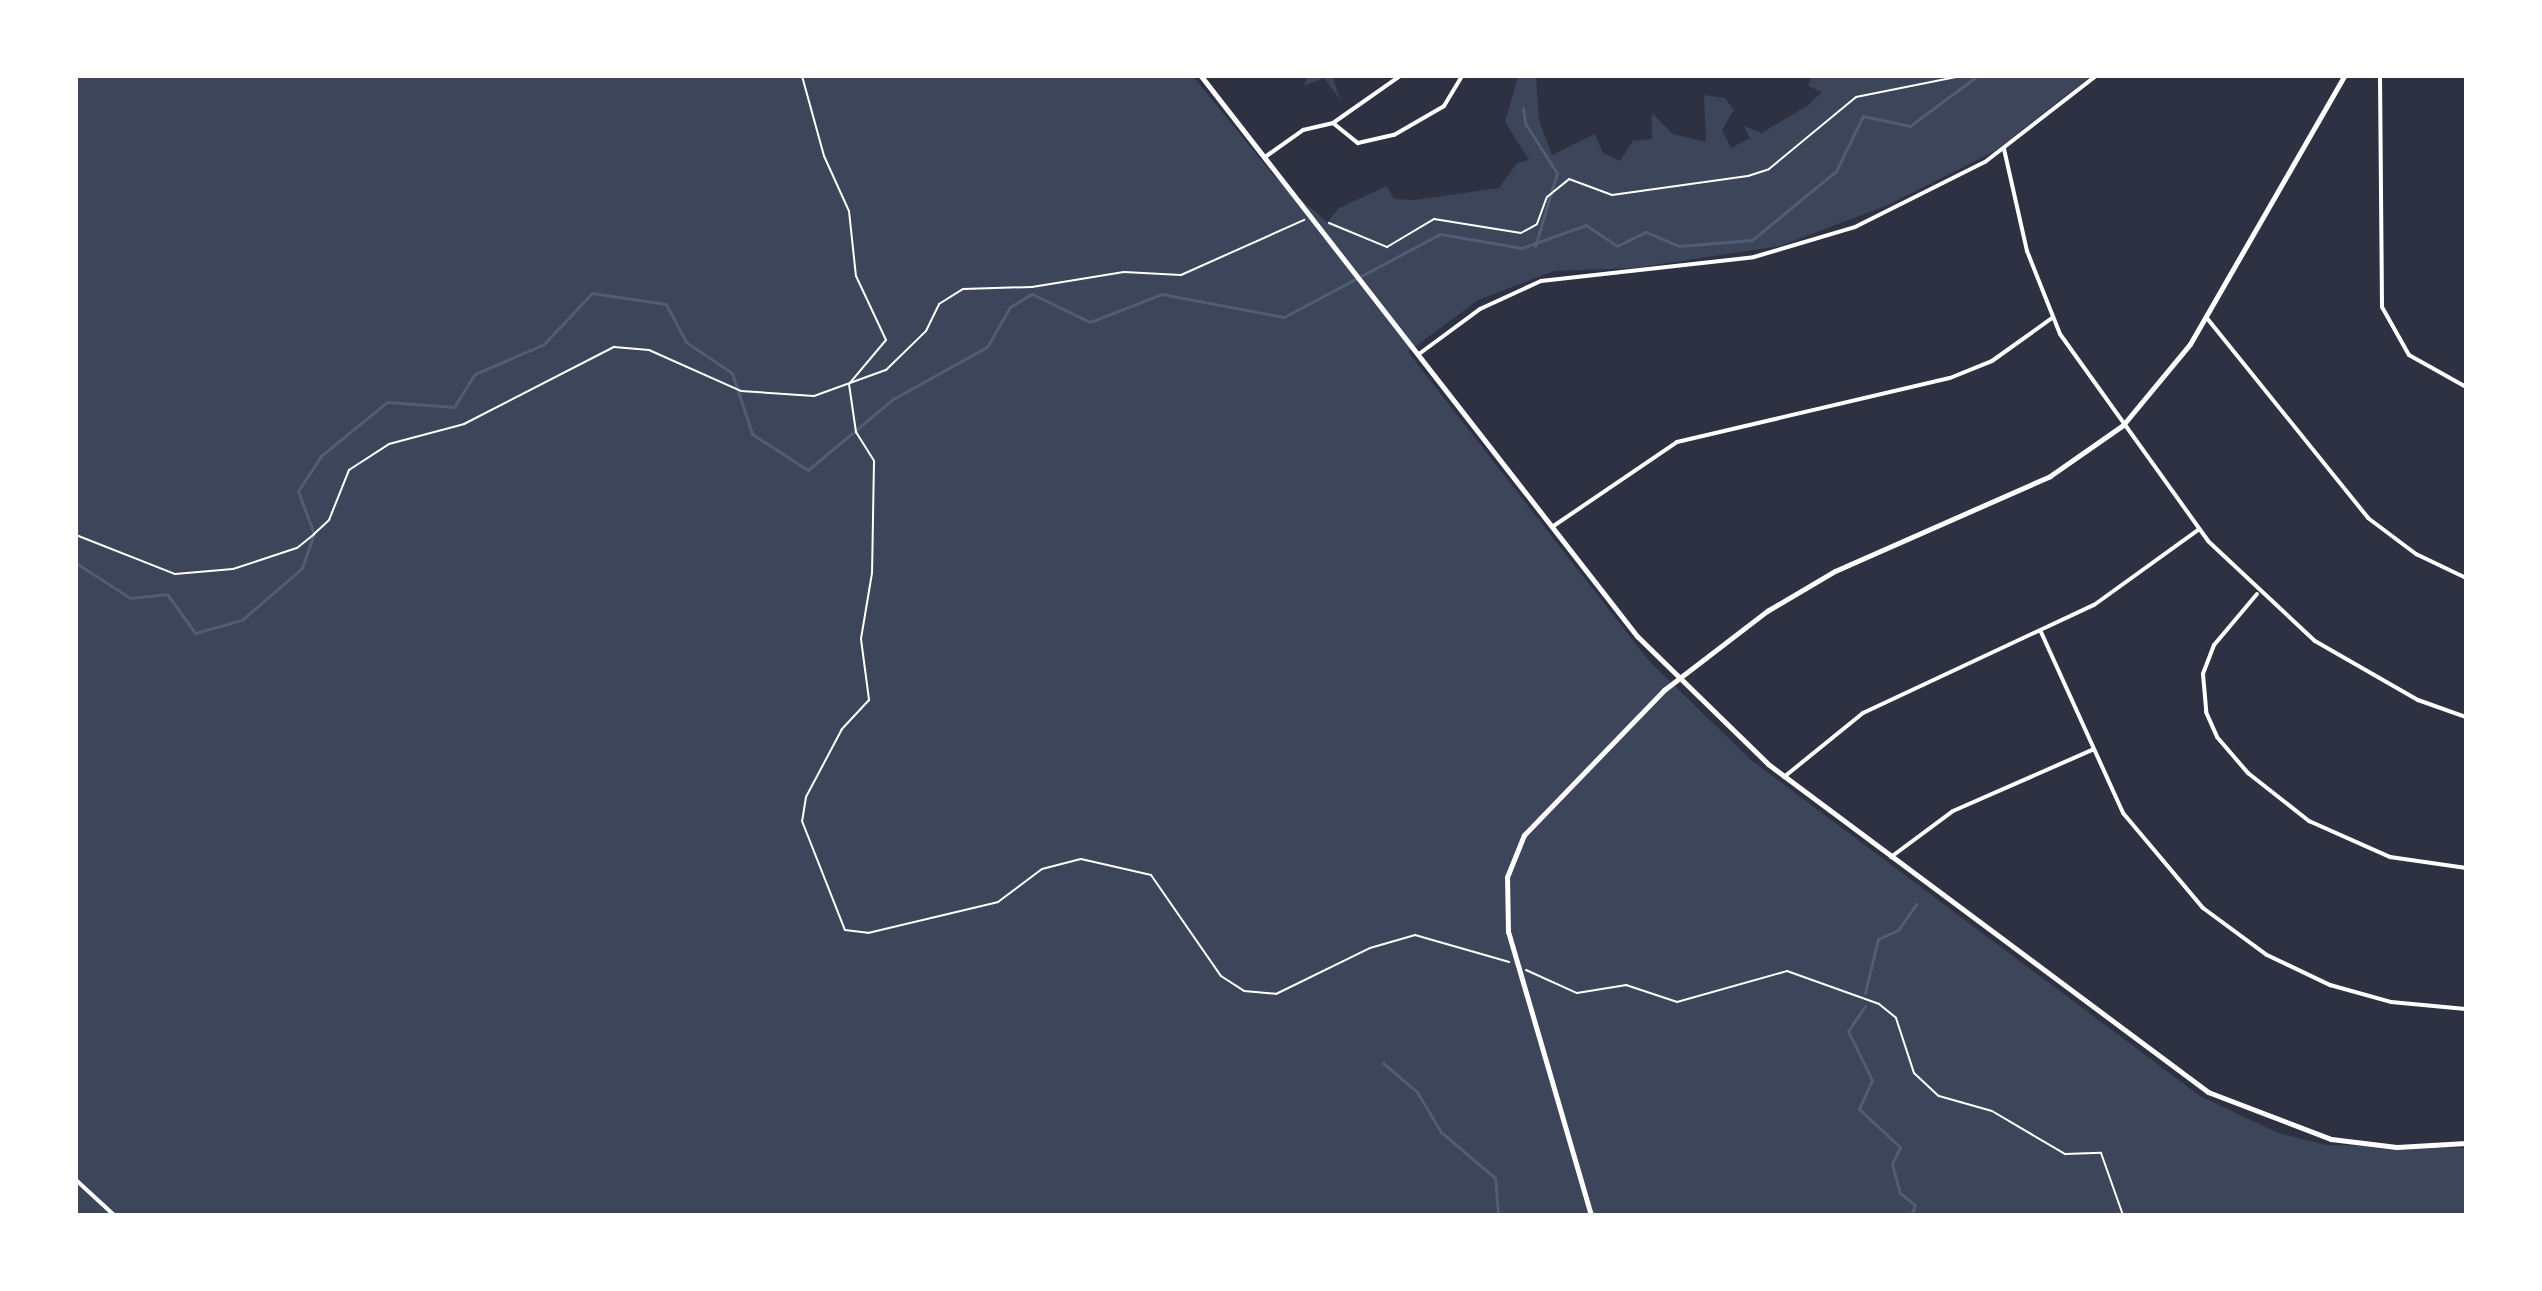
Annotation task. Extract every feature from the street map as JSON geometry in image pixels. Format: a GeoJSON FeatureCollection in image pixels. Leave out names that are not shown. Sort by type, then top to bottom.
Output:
{"type":"FeatureCollection","features":[{"type":"Feature","properties":{"kind":"street"},"geometry":{"type":"LineString","coordinates":[[1201,76],[1552,527],[1676,680],[1784,777],[2154,1056],[2226,1101],[2349,1142],[2466,1143]]}},
{"type":"Feature","properties":{"kind":"street"},"geometry":{"type":"LineString","coordinates":[[1265,157],[1303,130],[1333,123],[1400,76]]}},
{"type":"Feature","properties":{"kind":"street"},"geometry":{"type":"LineString","coordinates":[[1333,123],[1358,143],[1394,135],[1441,109],[1462,76]]}},
{"type":"Feature","properties":{"kind":"street"},"geometry":{"type":"LineString","coordinates":[[1419,354],[1493,301],[1541,281],[1711,264],[1800,246],[1923,197],[2004,149],[2096,76]]}},
{"type":"Feature","properties":{"kind":"street"},"geometry":{"type":"LineString","coordinates":[[1591,1215],[1517,965],[1505,896],[1518,845],[1541,812],[1676,680],[1810,584],[2050,476],[2123,425],[2174,369],[2344,76]]}},
{"type":"Feature","properties":{"kind":"street"},"geometry":{"type":"LineString","coordinates":[[2380,76],[2382,307],[2409,355],[2466,387]]}},
{"type":"Feature","properties":{"kind":"street"},"geometry":{"type":"LineString","coordinates":[[2004,149],[2023,239],[2052,318],[2123,425],[2199,529],[2257,594],[2349,664],[2466,717]]}},
{"type":"Feature","properties":{"kind":"street"},"geometry":{"type":"LineString","coordinates":[[2206,317],[2368,518],[2466,578]]}},
{"type":"Feature","properties":{"kind":"street"},"geometry":{"type":"LineString","coordinates":[[1552,527],[1677,442],[1950,378],[2006,353],[2052,318]]}},
{"type":"Feature","properties":{"kind":"street"},"geometry":{"type":"LineString","coordinates":[[1784,777],[1870,708],[2041,632],[2116,592],[2199,529]]}},
{"type":"Feature","properties":{"kind":"street"},"geometry":{"type":"LineString","coordinates":[[2257,594],[2214,645],[2203,674],[2206,712],[2217,737],[2257,782],[2309,821],[2390,857],[2466,868]]}},
{"type":"Feature","properties":{"kind":"street"},"geometry":{"type":"LineString","coordinates":[[2041,632],[2092,750],[2155,858],[2251,945],[2345,990],[2466,1009]]}},
{"type":"Feature","properties":{"kind":"street"},"geometry":{"type":"LineString","coordinates":[[1891,857],[1953,811],[2092,750]]}},
{"type":"Feature","properties":{"kind":"street"},"geometry":{"type":"LineString","coordinates":[[76,1180],[114,1215]]}},
{"type":"Feature","properties":{"kind":"path"},"geometry":{"type":"LineString","coordinates":[[802,76],[824,156],[849,211],[853,266],[886,340],[849,388],[856,432],[874,461],[872,573],[861,639],[869,700],[830,750],[802,821],[845,930],[868,933],[998,902],[1042,869],[1081,859],[1151,875],[1213,966],[1244,991],[1276,994],[1370,948],[1415,935],[1517,965],[1567,990],[1626,985],[1677,1002],[1787,971],[1879,1004],[1896,1018],[1914,1073],[1939,1096],[1992,1111],[2065,1154],[2101,1153],[2123,1215]]}},
{"type":"Feature","properties":{"kind":"path"},"geometry":{"type":"LineString","coordinates":[[1329,223],[1387,247],[1434,219],[1521,233],[1537,224],[1547,197],[1569,179],[1612,195],[1748,176],[1769,169],[1856,97],[1961,76]]}},
{"type":"Feature","properties":{"kind":"path"},"geometry":{"type":"LineString","coordinates":[[76,535],[175,574],[269,559],[329,520],[340,487],[365,458],[464,424],[614,347],[649,350],[741,391],[804,398],[849,388],[905,354],[939,304],[963,289],[1032,287],[1124,272],[1181,275],[1305,219]]}},
{"type":"Feature","properties":{"kind":"shaded area"},"geometry":{"type":"Polygon","coordinates":[[[76,76],[1193,76],[1273,175],[1327,222],[1339,208],[1387,186],[1394,199],[1414,200],[1499,188],[1517,163],[1529,160],[1505,122],[1518,76],[1536,76],[1539,120],[1552,155],[1595,134],[1603,153],[1620,161],[1633,141],[1652,139],[1652,113],[1673,134],[1706,142],[1704,95],[1725,98],[1734,110],[1722,130],[1731,148],[1750,138],[1744,126],[1762,133],[1808,105],[1822,92],[1808,86],[1812,76],[2091,76],[1995,151],[1888,205],[1780,246],[1635,268],[1554,271],[1478,300],[1408,352],[1649,661],[1750,759],[2200,1096],[2278,1133],[2327,1145],[2466,1148],[2466,1215],[76,1215],[76,76]]]}},
{"type":"Feature","properties":{"kind":"shaded area"},"geometry":{"type":"Polygon","coordinates":[[[1308,76],[1332,76],[1341,101],[1324,78],[1304,86],[1308,76]]]}},
{"type":"Feature","properties":{"kind":"waterway"},"geometry":{"type":"LineString","coordinates":[[76,563],[130,598],[167,594],[195,633],[242,620],[302,568],[314,534],[298,491],[321,456],[387,402],[454,407],[475,374],[544,344],[592,293],[666,304],[686,342],[732,373],[752,434],[808,470],[893,399],[987,347],[1010,307],[1032,294],[1090,322],[1162,294],[1284,317],[1440,234],[1522,248],[1586,225],[1617,246],[1646,232],[1679,246],[1752,240],[1836,171],[1863,116],[1910,126],[1977,76]]}},
{"type":"Feature","properties":{"kind":"waterway"},"geometry":{"type":"LineString","coordinates":[[1523,108],[1525,123],[1557,173],[1535,247]]}},
{"type":"Feature","properties":{"kind":"waterway"},"geometry":{"type":"LineString","coordinates":[[1865,993],[1878,939],[1898,930],[1916,904]]}},
{"type":"Feature","properties":{"kind":"waterway"},"geometry":{"type":"LineString","coordinates":[[1865,1006],[1848,1031],[1872,1080],[1859,1109],[1900,1147],[1892,1164],[1900,1193],[1915,1205],[1911,1215]]}},
{"type":"Feature","properties":{"kind":"waterway"},"geometry":{"type":"LineString","coordinates":[[1383,1063],[1417,1092],[1441,1132],[1495,1178],[1498,1215]]}}]}
